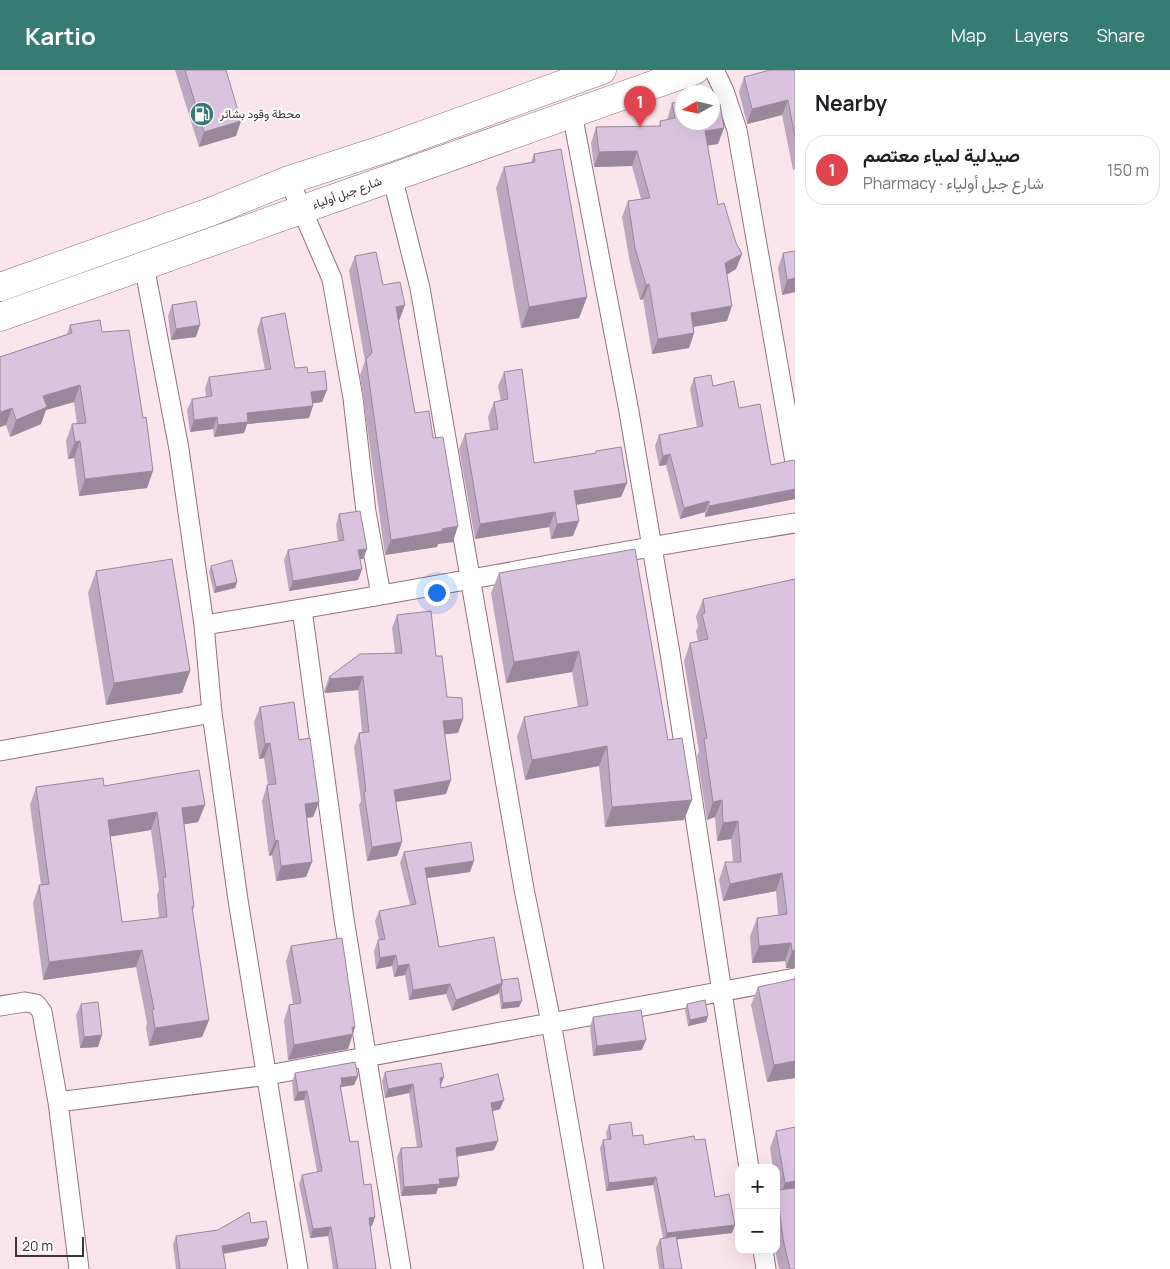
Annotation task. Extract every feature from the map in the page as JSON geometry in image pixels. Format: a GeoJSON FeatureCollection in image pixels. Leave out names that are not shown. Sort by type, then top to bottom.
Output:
{"type":"FeatureCollection","features":[{"type":"Feature","properties":{"kind":"main road"},"geometry":{"type":"LineString","coordinates":[[0,287],[210,212],[289,180],[386,148],[602,70]]}},
{"type":"Feature","properties":{"kind":"main road","name":"شارع جبل أولياء"},"geometry":{"type":"LineString","coordinates":[[0,316],[695,70]]}},
{"type":"Feature","properties":{"kind":"street"},"geometry":{"type":"LineString","coordinates":[[714,70],[724,91],[737,130],[795,462]]}},
{"type":"Feature","properties":{"kind":"street"},"geometry":{"type":"LineString","coordinates":[[572,113],[628,406],[650,546],[670,653],[748,1164]]}},
{"type":"Feature","properties":{"kind":"street"},"geometry":{"type":"LineString","coordinates":[[392,176],[420,288],[469,579],[524,889],[551,1022],[594,1269]]}},
{"type":"Feature","properties":{"kind":"street"},"geometry":{"type":"LineString","coordinates":[[289,180],[332,279],[353,398],[366,512],[381,595]]}},
{"type":"Feature","properties":{"kind":"street"},"geometry":{"type":"LineString","coordinates":[[144,265],[179,449],[204,625],[212,713],[238,900],[268,1075],[298,1269]]}},
{"type":"Feature","properties":{"kind":"street"},"geometry":{"type":"LineString","coordinates":[[204,625],[650,546],[795,523]]}},
{"type":"Feature","properties":{"kind":"street"},"geometry":{"type":"LineString","coordinates":[[302,609],[344,919],[401,1269]]}},
{"type":"Feature","properties":{"kind":"street"},"geometry":{"type":"LineString","coordinates":[[0,751],[212,713]]}},
{"type":"Feature","properties":{"kind":"street"},"geometry":{"type":"LineString","coordinates":[[58,1102],[268,1075],[795,978]]}},
{"type":"Feature","properties":{"kind":"street"},"geometry":{"type":"LineString","coordinates":[[0,1006],[25,1002],[36,1004],[42,1012],[58,1102],[79,1269]]}},
{"type":"Feature","properties":{"kind":"street"},"geometry":{"type":"LineString","coordinates":[[764,1254],[766,1269]]}},
{"type":"Feature","properties":{"kind":"building"},"geometry":{"type":"Polygon","coordinates":[[[185,70],[226,70],[241,121],[204,132],[185,70]]]}},
{"type":"Feature","properties":{"kind":"building"},"geometry":{"type":"Polygon","coordinates":[[[770,70],[795,70],[795,137],[788,100],[752,109],[744,77],[770,70]]]}},
{"type":"Feature","properties":{"kind":"building"},"geometry":{"type":"Polygon","coordinates":[[[672,103],[675,103],[675,118],[672,103]]]}},
{"type":"Feature","properties":{"kind":"building"},"geometry":{"type":"Polygon","coordinates":[[[720,104],[724,128],[720,129],[720,104]]]}},
{"type":"Feature","properties":{"kind":"building"},"geometry":{"type":"Polygon","coordinates":[[[675,118],[675,130],[711,130],[705,131],[718,205],[724,203],[736,243],[742,254],[725,263],[732,306],[691,313],[694,333],[658,339],[649,284],[646,285],[635,248],[628,201],[650,198],[637,151],[599,152],[596,127],[661,126],[660,121],[675,118]]]}},
{"type":"Feature","properties":{"kind":"building"},"geometry":{"type":"Polygon","coordinates":[[[561,149],[587,297],[529,307],[504,167],[535,162],[534,154],[561,149]]]}},
{"type":"Feature","properties":{"kind":"building"},"geometry":{"type":"Polygon","coordinates":[[[795,251],[795,278],[787,280],[783,253],[795,251]]]}},
{"type":"Feature","properties":{"kind":"building"},"geometry":{"type":"Polygon","coordinates":[[[376,252],[383,285],[400,282],[405,305],[396,307],[415,413],[429,411],[433,438],[443,437],[458,526],[442,529],[443,531],[391,540],[366,359],[372,353],[355,256],[376,252]]]}},
{"type":"Feature","properties":{"kind":"building"},"geometry":{"type":"Polygon","coordinates":[[[196,301],[200,325],[176,329],[172,305],[196,301]]]}},
{"type":"Feature","properties":{"kind":"building"},"geometry":{"type":"Polygon","coordinates":[[[285,313],[295,368],[307,367],[308,373],[325,371],[327,390],[311,392],[313,406],[247,413],[248,422],[218,425],[217,417],[194,420],[192,399],[212,396],[209,377],[271,369],[261,318],[285,313]]]}},
{"type":"Feature","properties":{"kind":"building"},"geometry":{"type":"Polygon","coordinates":[[[100,320],[102,332],[129,330],[143,418],[146,417],[153,471],[85,479],[80,441],[75,442],[72,424],[86,423],[80,385],[43,396],[47,407],[16,420],[12,408],[1,412],[0,410],[0,357],[72,333],[70,325],[100,320]]]}},
{"type":"Feature","properties":{"kind":"building"},"geometry":{"type":"Polygon","coordinates":[[[522,369],[534,463],[621,447],[627,483],[574,491],[579,521],[557,524],[555,512],[480,524],[465,434],[498,429],[494,402],[508,399],[504,372],[522,369]]]}},
{"type":"Feature","properties":{"kind":"building"},"geometry":{"type":"Polygon","coordinates":[[[711,375],[713,386],[734,381],[739,408],[760,404],[771,465],[795,461],[795,489],[709,506],[709,501],[684,508],[670,454],[663,456],[659,435],[703,426],[694,378],[711,375]]]}},
{"type":"Feature","properties":{"kind":"building"},"geometry":{"type":"Polygon","coordinates":[[[360,511],[367,549],[358,550],[362,569],[293,581],[288,550],[344,540],[339,514],[360,511]]]}},
{"type":"Feature","properties":{"kind":"building"},"geometry":{"type":"Polygon","coordinates":[[[635,549],[668,740],[682,738],[692,800],[612,807],[607,746],[532,760],[524,717],[588,705],[579,651],[514,662],[499,573],[635,549]]]}},
{"type":"Feature","properties":{"kind":"building"},"geometry":{"type":"Polygon","coordinates":[[[172,559],[190,671],[114,683],[96,571],[172,559]]]}},
{"type":"Feature","properties":{"kind":"building"},"geometry":{"type":"Polygon","coordinates":[[[232,560],[237,582],[216,587],[211,566],[232,560]]]}},
{"type":"Feature","properties":{"kind":"building"},"geometry":{"type":"Polygon","coordinates":[[[795,579],[795,950],[792,951],[791,943],[759,946],[757,918],[787,914],[782,873],[730,884],[725,862],[741,862],[738,821],[723,823],[722,800],[713,802],[704,739],[707,738],[690,643],[708,639],[702,614],[705,613],[703,599],[795,579]]]}},
{"type":"Feature","properties":{"kind":"building"},"geometry":{"type":"Polygon","coordinates":[[[431,611],[436,656],[442,656],[447,697],[462,698],[463,719],[443,721],[451,780],[394,790],[402,842],[372,847],[364,792],[366,791],[359,733],[369,732],[363,676],[330,679],[329,677],[360,654],[402,653],[397,615],[431,611]]]}},
{"type":"Feature","properties":{"kind":"building"},"geometry":{"type":"Polygon","coordinates":[[[294,702],[299,740],[310,738],[319,802],[305,804],[312,862],[281,866],[278,840],[275,841],[267,785],[276,784],[270,743],[265,744],[260,707],[294,702]]]}},
{"type":"Feature","properties":{"kind":"building"},"geometry":{"type":"Polygon","coordinates":[[[199,770],[205,805],[182,808],[194,907],[192,907],[209,1020],[155,1028],[152,1010],[154,1009],[142,950],[49,962],[39,885],[49,884],[36,787],[103,778],[104,786],[199,770]],[[157,812],[108,820],[122,922],[167,917],[163,877],[166,877],[157,812]]]}},
{"type":"Feature","properties":{"kind":"building"},"geometry":{"type":"Polygon","coordinates":[[[471,842],[474,861],[425,868],[439,947],[494,937],[502,983],[456,1000],[450,984],[413,990],[409,964],[398,966],[396,955],[380,958],[378,940],[385,939],[379,911],[416,904],[404,852],[471,842]]]}},
{"type":"Feature","properties":{"kind":"building"},"geometry":{"type":"Polygon","coordinates":[[[342,938],[355,1027],[352,1027],[353,1034],[294,1045],[289,1005],[301,1003],[291,946],[342,938]]]}},
{"type":"Feature","properties":{"kind":"building"},"geometry":{"type":"Polygon","coordinates":[[[518,978],[522,1001],[503,1003],[502,980],[518,978]]]}},
{"type":"Feature","properties":{"kind":"building"},"geometry":{"type":"Polygon","coordinates":[[[795,979],[795,1061],[774,1065],[758,987],[795,979]]]}},
{"type":"Feature","properties":{"kind":"building"},"geometry":{"type":"Polygon","coordinates":[[[705,1000],[708,1016],[690,1020],[687,1004],[705,1000]]]}},
{"type":"Feature","properties":{"kind":"building"},"geometry":{"type":"Polygon","coordinates":[[[98,1002],[102,1035],[84,1037],[81,1004],[98,1002]]]}},
{"type":"Feature","properties":{"kind":"building"},"geometry":{"type":"Polygon","coordinates":[[[641,1010],[646,1040],[597,1046],[593,1017],[641,1010]]]}},
{"type":"Feature","properties":{"kind":"building"},"geometry":{"type":"Polygon","coordinates":[[[355,1062],[358,1076],[341,1078],[342,1085],[340,1085],[350,1142],[358,1141],[364,1185],[371,1184],[375,1217],[369,1218],[376,1269],[338,1269],[331,1227],[313,1229],[302,1175],[322,1171],[307,1091],[298,1092],[295,1073],[355,1062]]]}},
{"type":"Feature","properties":{"kind":"building"},"geometry":{"type":"Polygon","coordinates":[[[441,1063],[444,1077],[440,1078],[441,1088],[498,1074],[504,1100],[491,1103],[498,1141],[456,1148],[459,1177],[439,1179],[440,1184],[404,1187],[401,1148],[422,1147],[413,1084],[388,1089],[385,1072],[441,1063]]]}},
{"type":"Feature","properties":{"kind":"building"},"geometry":{"type":"Polygon","coordinates":[[[631,1122],[633,1136],[643,1135],[644,1145],[694,1136],[695,1140],[705,1139],[715,1197],[729,1194],[735,1225],[667,1233],[656,1177],[609,1183],[603,1140],[611,1139],[609,1125],[631,1122]]]}},
{"type":"Feature","properties":{"kind":"building"},"geometry":{"type":"Polygon","coordinates":[[[795,1127],[795,1181],[785,1183],[776,1131],[795,1127]]]}},
{"type":"Feature","properties":{"kind":"building"},"geometry":{"type":"Polygon","coordinates":[[[795,1188],[795,1269],[790,1269],[783,1239],[780,1214],[780,1190],[795,1188]]]}},
{"type":"Feature","properties":{"kind":"building"},"geometry":{"type":"Polygon","coordinates":[[[249,1212],[251,1223],[266,1221],[269,1238],[222,1246],[226,1269],[180,1269],[176,1236],[218,1230],[249,1212]]]}},
{"type":"Feature","properties":{"kind":"building"},"geometry":{"type":"Polygon","coordinates":[[[676,1236],[682,1269],[664,1269],[660,1239],[676,1236]]]}},
{"type":"Feature","properties":{"kind":"place","name":"محطة وقود بشائر"},"geometry":{"type":"Point","coordinates":[202,114]}},
{"type":"Feature","properties":{"kind":"place","name":"صيدلية لمياء معتصم"},"geometry":{"type":"Point","coordinates":[640,127]}}]}
